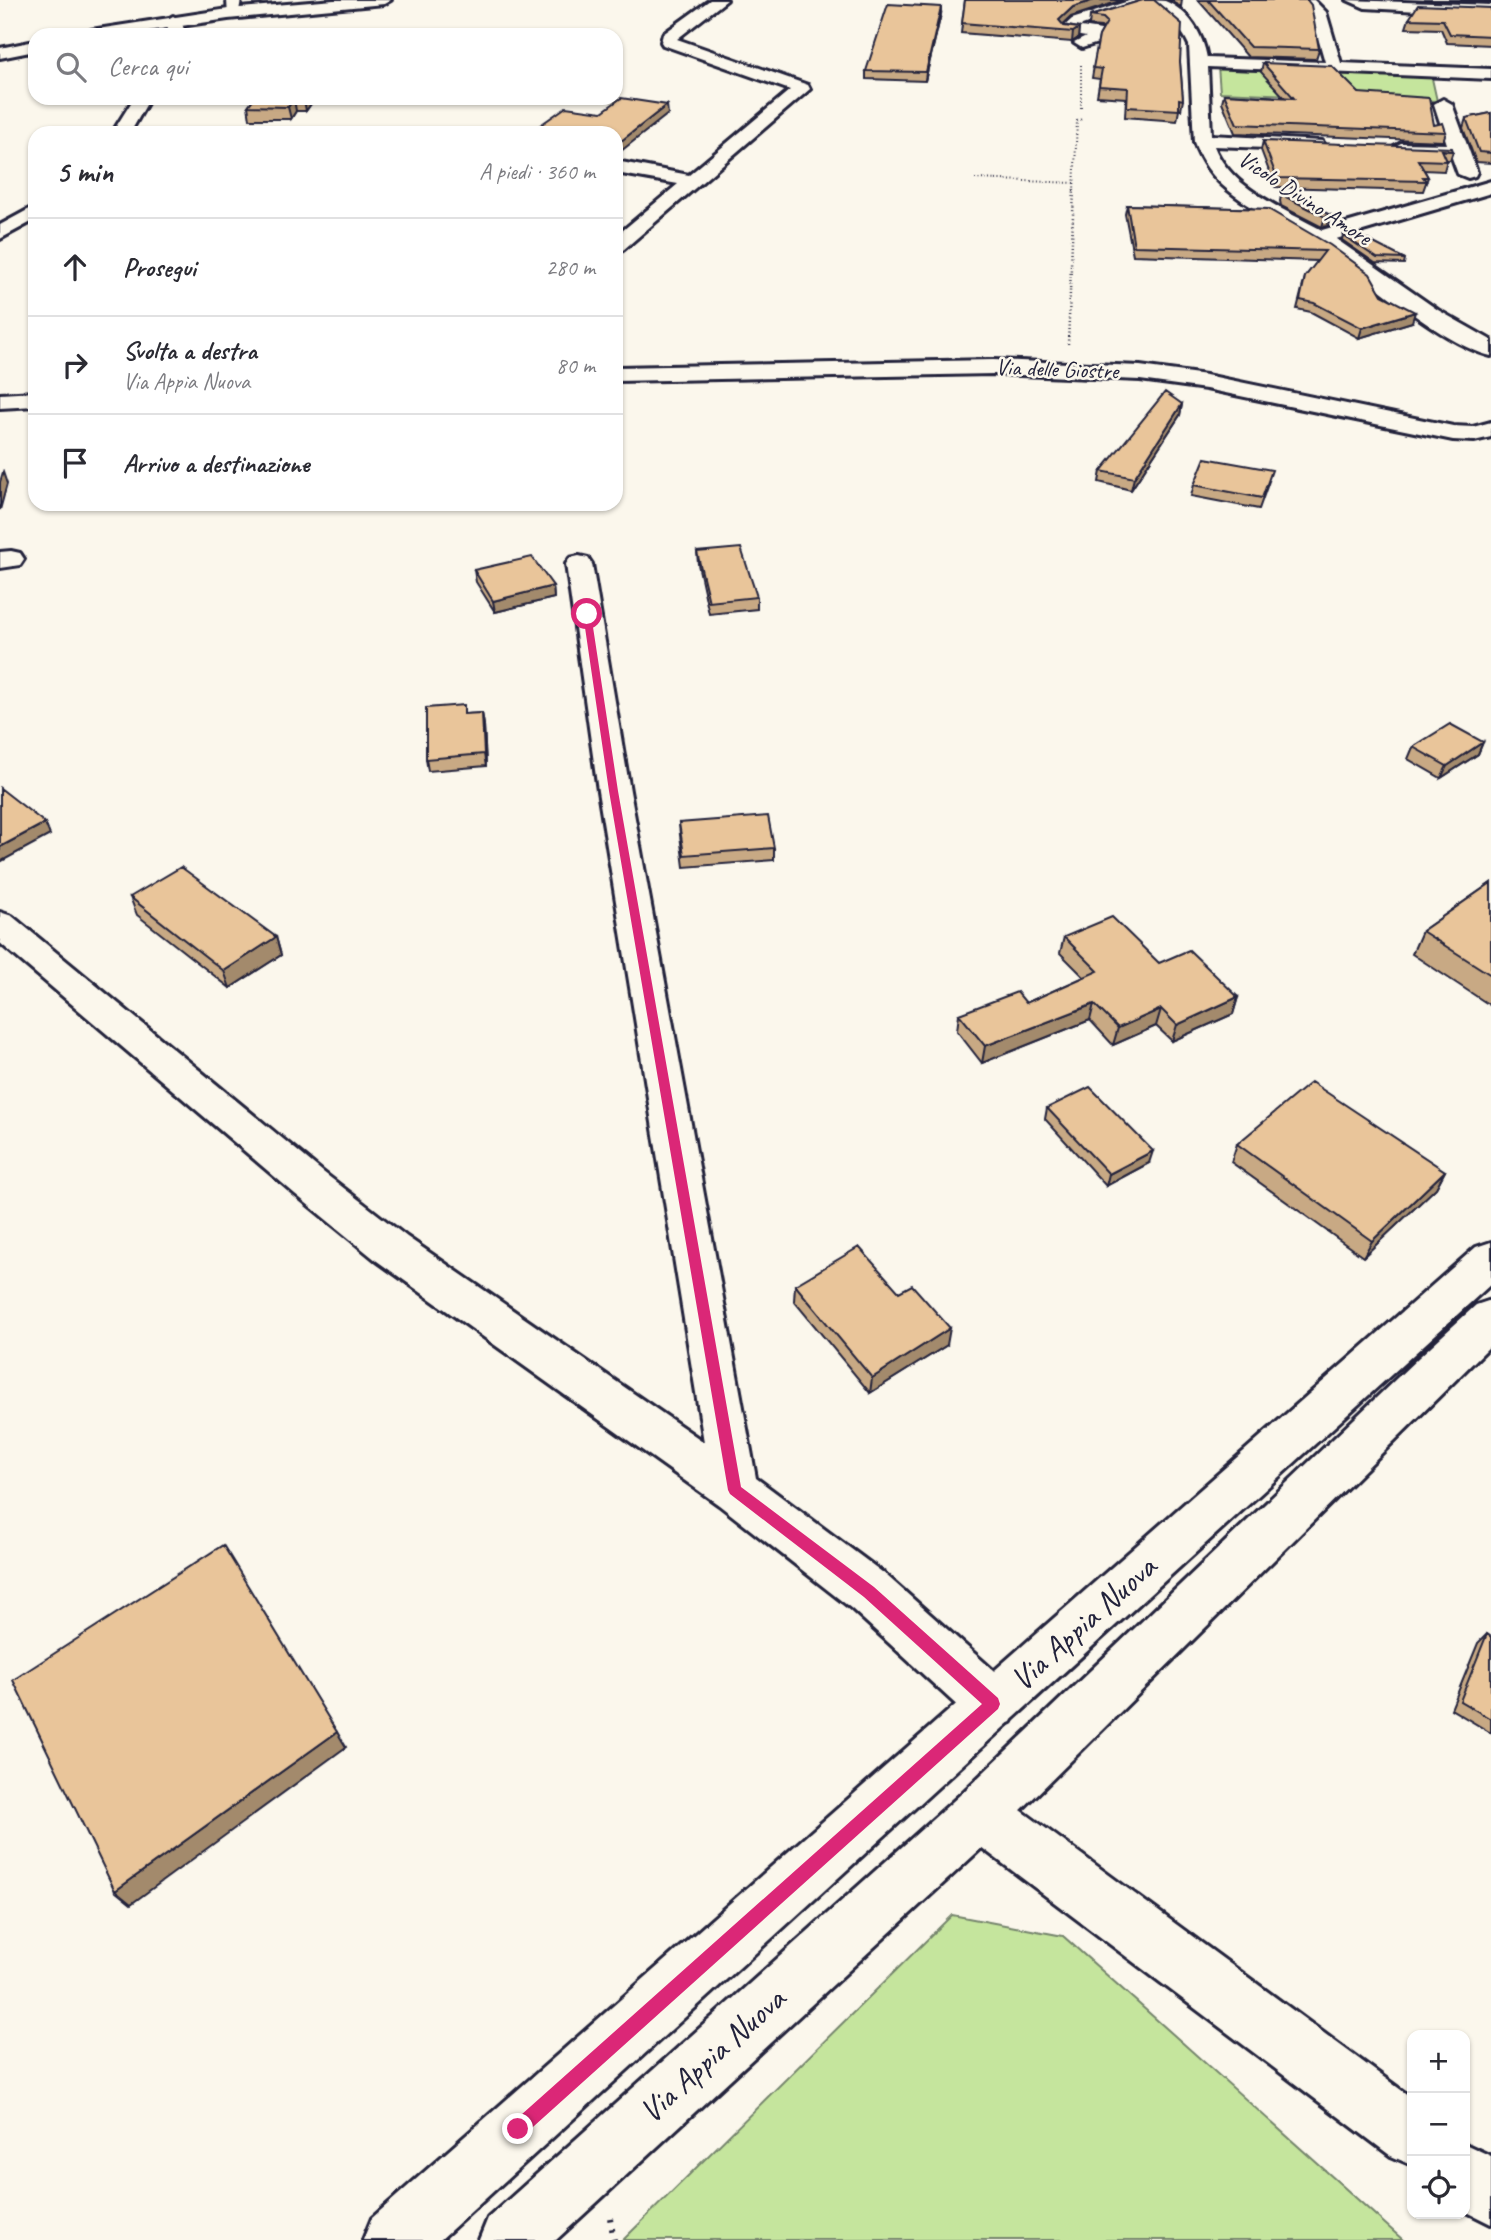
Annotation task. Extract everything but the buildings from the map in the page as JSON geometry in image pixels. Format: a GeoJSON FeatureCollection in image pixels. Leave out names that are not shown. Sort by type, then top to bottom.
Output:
{"type":"FeatureCollection","features":[{"type":"Feature","properties":{"kind":"street"},"geometry":{"type":"LineString","coordinates":[[175,28],[233,7],[384,0]]}},
{"type":"Feature","properties":{"kind":"street"},"geometry":{"type":"LineString","coordinates":[[623,240],[802,89],[669,42],[669,37],[720,0]]}},
{"type":"Feature","properties":{"kind":"street"},"geometry":{"type":"LineString","coordinates":[[1082,43],[1092,40],[1095,33],[1068,30],[1077,22],[1146,0]]}},
{"type":"Feature","properties":{"kind":"street","name":"Vicolo Divino Amore"},"geometry":{"type":"LineString","coordinates":[[1154,0],[1188,28],[1195,42],[1203,140],[1210,158],[1226,178],[1258,201],[1321,237],[1449,326],[1491,349]]}},
{"type":"Feature","properties":{"kind":"street"},"geometry":{"type":"LineString","coordinates":[[1306,0],[1318,12],[1334,67]]}},
{"type":"Feature","properties":{"kind":"street"},"geometry":{"type":"LineString","coordinates":[[1354,0],[1365,4],[1491,10]]}},
{"type":"Feature","properties":{"kind":"street"},"geometry":{"type":"LineString","coordinates":[[0,53],[28,47]]}},
{"type":"Feature","properties":{"kind":"street"},"geometry":{"type":"LineString","coordinates":[[1198,62],[1491,74]]}},
{"type":"Feature","properties":{"kind":"street"},"geometry":{"type":"LineString","coordinates":[[1443,104],[1465,170],[1491,187]]}},
{"type":"Feature","properties":{"kind":"street"},"geometry":{"type":"LineString","coordinates":[[125,126],[138,105]]}},
{"type":"Feature","properties":{"kind":"street"},"geometry":{"type":"LineString","coordinates":[[1203,140],[1338,145]]}},
{"type":"Feature","properties":{"kind":"street"},"geometry":{"type":"LineString","coordinates":[[1378,147],[1458,150]]}},
{"type":"Feature","properties":{"kind":"street"},"geometry":{"type":"LineString","coordinates":[[623,168],[693,181]]}},
{"type":"Feature","properties":{"kind":"street"},"geometry":{"type":"LineString","coordinates":[[1321,237],[1491,187]]}},
{"type":"Feature","properties":{"kind":"street"},"geometry":{"type":"LineString","coordinates":[[0,233],[28,216]]}},
{"type":"Feature","properties":{"kind":"street","name":"Via delle Giostre"},"geometry":{"type":"LineString","coordinates":[[623,373],[963,367],[1140,373],[1198,380],[1458,433],[1479,434],[1491,429]]}},
{"type":"Feature","properties":{"kind":"street"},"geometry":{"type":"LineString","coordinates":[[0,401],[28,399]]}},
{"type":"Feature","properties":{"kind":"street"},"geometry":{"type":"LineString","coordinates":[[579,564],[614,791],[735,1490]]}},
{"type":"Feature","properties":{"kind":"street"},"geometry":{"type":"LineString","coordinates":[[0,924],[309,1183],[392,1249],[735,1490],[869,1592],[993,1704]]}},
{"type":"Feature","properties":{"kind":"street","name":"Via Appia Nuova"},"geometry":{"type":"LineString","coordinates":[[394,2240],[1491,1259]]}},
{"type":"Feature","properties":{"kind":"street","name":"Via Appia Nuova"},"geometry":{"type":"LineString","coordinates":[[510,2240],[980,1813],[1434,1370],[1491,1318]]}},
{"type":"Feature","properties":{"kind":"street"},"geometry":{"type":"LineString","coordinates":[[980,1813],[1407,2130]]}},
{"type":"Feature","properties":{"kind":"street"},"geometry":{"type":"LineString","coordinates":[[1470,2178],[1491,2193]]}},
{"type":"Feature","properties":{"kind":"path"},"geometry":{"type":"LineString","coordinates":[[1081,108],[1082,43]]}},
{"type":"Feature","properties":{"kind":"path"},"geometry":{"type":"LineString","coordinates":[[1067,369],[1077,121],[1082,119]]}},
{"type":"Feature","properties":{"kind":"path"},"geometry":{"type":"LineString","coordinates":[[975,179],[1075,183]]}},
{"type":"Feature","properties":{"kind":"green space"},"geometry":{"type":"Polygon","coordinates":[[[1218,66],[1431,74],[1437,101],[1220,92],[1218,66]]]}},
{"type":"Feature","properties":{"kind":"green space"},"geometry":{"type":"Polygon","coordinates":[[[952,1915],[1063,1936],[1403,2240],[623,2240],[952,1915]]]}},
{"type":"Feature","properties":{"kind":"route"},"geometry":{"type":"LineString","coordinates":[[518,2129],[993,1704],[869,1592],[735,1490],[614,791],[587,614]]}}]}
